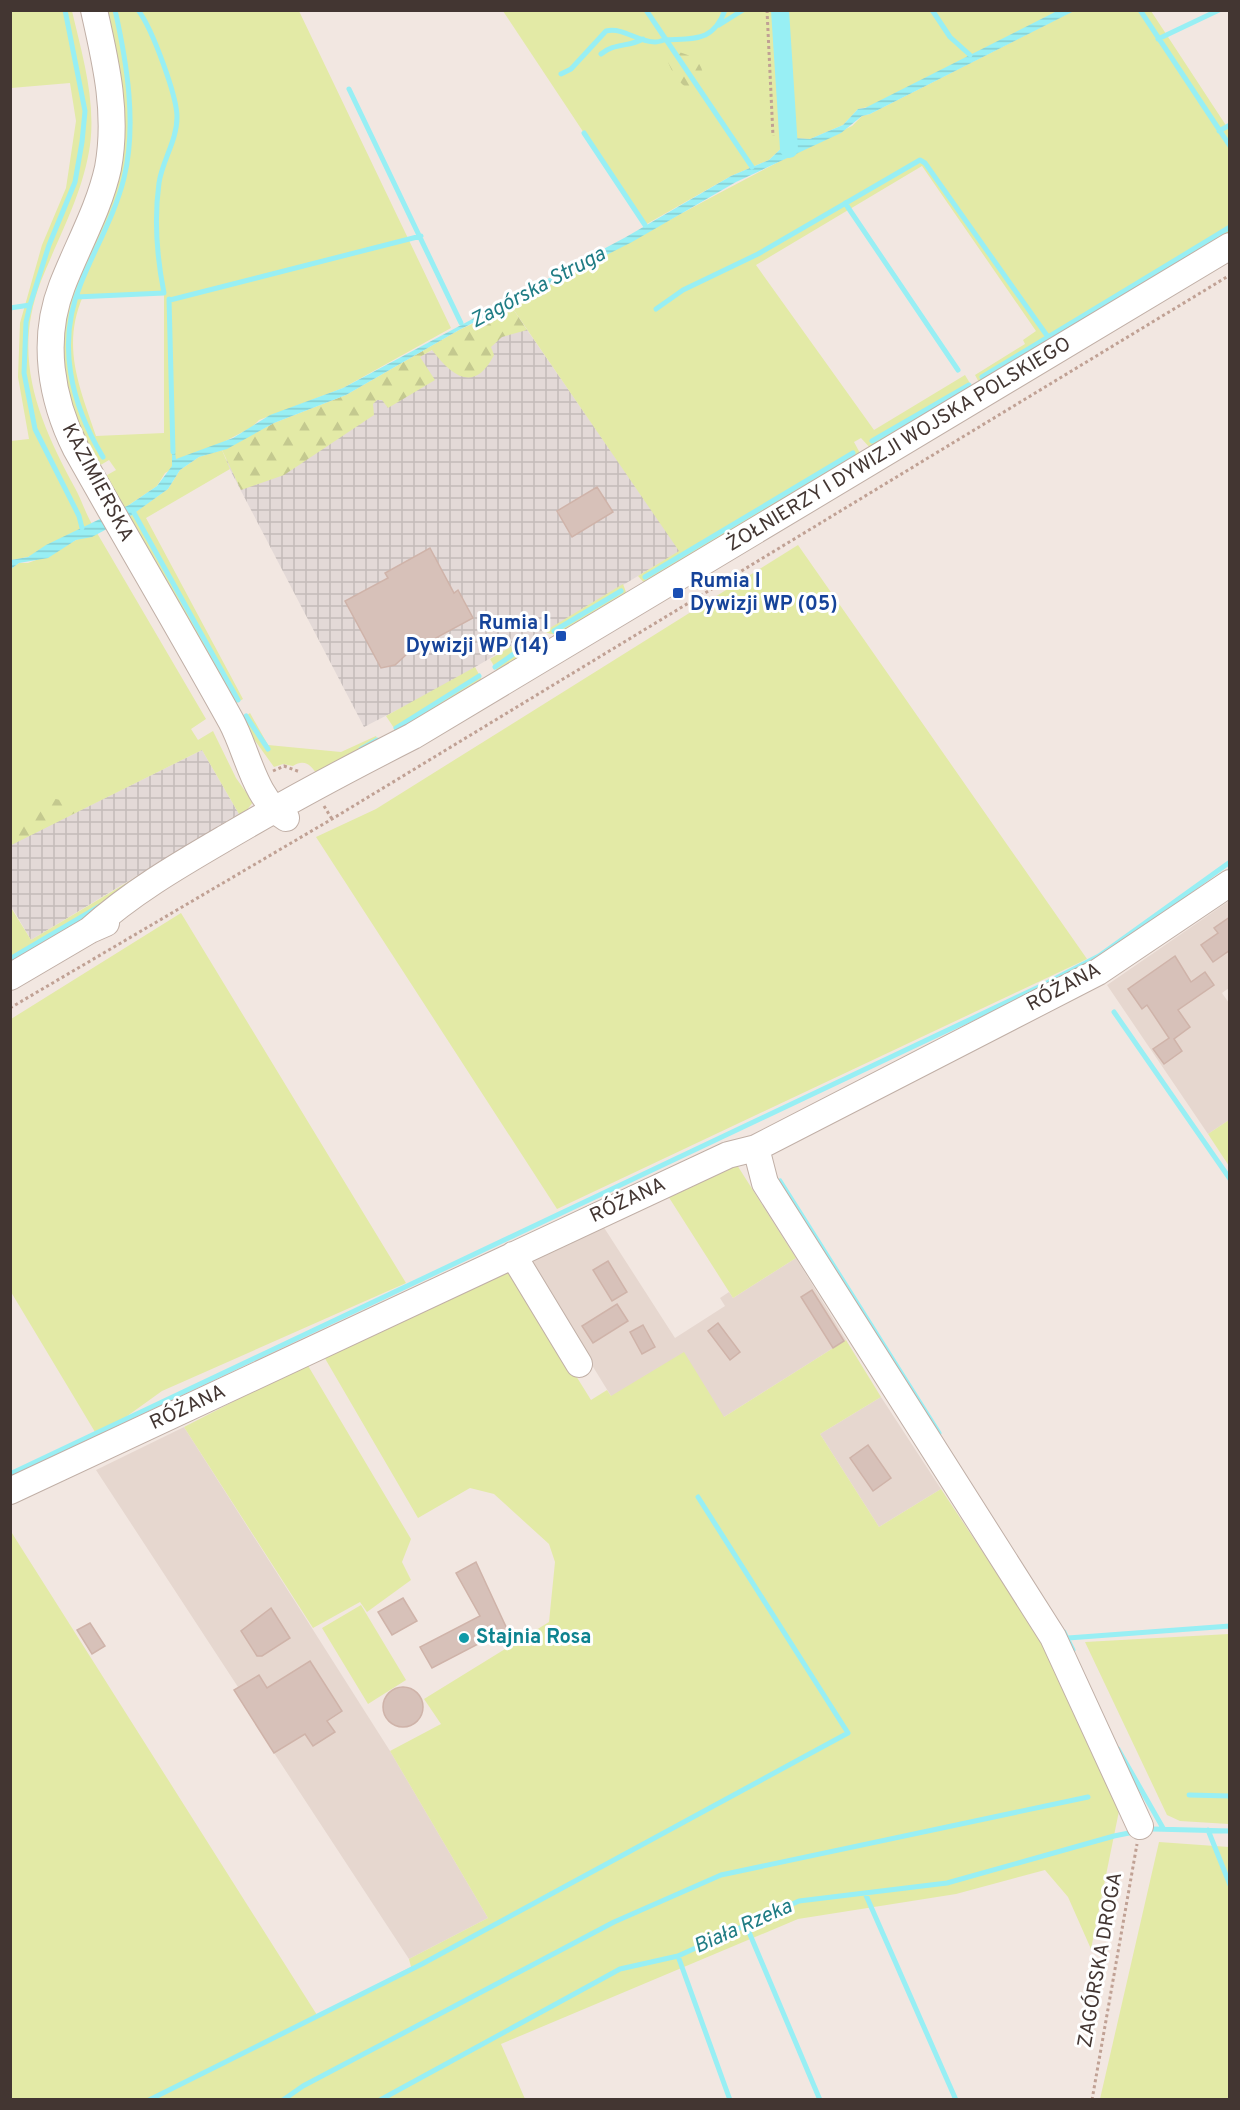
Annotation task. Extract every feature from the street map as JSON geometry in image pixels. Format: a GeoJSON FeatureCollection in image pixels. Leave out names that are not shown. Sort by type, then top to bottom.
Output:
{"type":"FeatureCollection","features":[{"type":"Feature","properties":{"kind":"street","name":"KAZIMIERSKA"},"geometry":{"type":"LineString","coordinates":[[94,10],[109,79],[112,135],[101,194],[61,288],[55,309],[51,338],[53,386],[66,430],[234,727],[258,783],[283,810]]}},
{"type":"Feature","properties":{"kind":"street","name":"ŻOŁNIERZY I DYWIZJI WOJSKA POLSKIEGO"},"geometry":{"type":"LineString","coordinates":[[10,977],[90,930],[121,917],[283,810],[348,784],[413,736],[1230,246]]}},
{"type":"Feature","properties":{"kind":"street","name":"RÓŻANA"},"geometry":{"type":"LineString","coordinates":[[10,1491],[728,1155],[756,1148],[1098,972],[1230,883]]}},
{"type":"Feature","properties":{"kind":"street"},"geometry":{"type":"LineString","coordinates":[[756,1148],[765,1183],[770,1192],[1053,1637],[1140,1826]]}},
{"type":"Feature","properties":{"kind":"street"},"geometry":{"type":"LineString","coordinates":[[513,1255],[579,1364]]}},
{"type":"Feature","properties":{"kind":"path"},"geometry":{"type":"LineString","coordinates":[[767,10],[773,136]]}},
{"type":"Feature","properties":{"kind":"path"},"geometry":{"type":"LineString","coordinates":[[10,1008],[332,819],[1230,275]]}},
{"type":"Feature","properties":{"kind":"path"},"geometry":{"type":"LineString","coordinates":[[275,770],[288,767],[305,774]]}},
{"type":"Feature","properties":{"kind":"path","name":"ZAGÓRSKA DROGA"},"geometry":{"type":"LineString","coordinates":[[1092,2100],[1140,1826]]}},
{"type":"Feature","properties":{"kind":"shaded area"},"geometry":{"type":"Polygon","coordinates":[[[512,308],[680,551],[524,644],[516,643],[438,689],[364,727],[225,460],[512,308]]]}},
{"type":"Feature","properties":{"kind":"shaded area"},"geometry":{"type":"Polygon","coordinates":[[[202,750],[239,814],[31,940],[11,906],[10,845],[202,750]]]}},
{"type":"Feature","properties":{"kind":"shaded area"},"geometry":{"type":"Polygon","coordinates":[[[1229,901],[1229,988],[1222,993],[1229,1003],[1229,1120],[1208,1134],[1107,985],[1229,901]]]}},
{"type":"Feature","properties":{"kind":"shaded area"},"geometry":{"type":"Polygon","coordinates":[[[603,1226],[675,1338],[725,1306],[720,1298],[729,1292],[733,1298],[796,1258],[846,1340],[724,1417],[611,1396],[531,1266],[532,1259],[603,1226]]]}},
{"type":"Feature","properties":{"kind":"shaded area"},"geometry":{"type":"Polygon","coordinates":[[[881,1397],[941,1489],[879,1527],[820,1434],[881,1397]]]}},
{"type":"Feature","properties":{"kind":"shaded area"},"geometry":{"type":"Polygon","coordinates":[[[184,1427],[390,1751],[488,1918],[409,1959],[274,1753],[234,1690],[238,1687],[96,1470],[184,1427]]]}},
{"type":"Feature","properties":{"kind":"green space"},"geometry":{"type":"Polygon","coordinates":[[[11,11],[72,11],[90,94],[91,128],[87,163],[70,214],[41,281],[32,309],[29,363],[33,388],[50,438],[92,524],[28,557],[11,560],[11,441],[29,439],[18,377],[20,323],[42,245],[66,188],[76,121],[70,83],[11,88],[11,11]]]}},
{"type":"Feature","properties":{"kind":"green space"},"geometry":{"type":"Polygon","coordinates":[[[102,11],[299,11],[451,328],[343,388],[259,420],[252,427],[165,473],[157,486],[123,509],[102,478],[116,470],[109,460],[99,466],[76,428],[61,371],[64,312],[101,219],[102,11]],[[164,295],[83,296],[77,315],[73,350],[79,384],[96,436],[164,433],[164,295]]]}},
{"type":"Feature","properties":{"kind":"green space"},"geometry":{"type":"Polygon","coordinates":[[[503,11],[1058,11],[878,105],[858,109],[843,125],[810,139],[792,138],[769,160],[731,176],[645,225],[503,11]]]}},
{"type":"Feature","properties":{"kind":"green space"},"geometry":{"type":"Polygon","coordinates":[[[1073,11],[1151,11],[1229,130],[1229,238],[981,386],[975,375],[1025,344],[1023,340],[1036,331],[922,166],[756,265],[874,430],[965,375],[974,390],[871,449],[861,438],[854,442],[861,455],[647,586],[638,576],[679,551],[511,306],[723,191],[852,126],[862,116],[1073,11]]]}},
{"type":"Feature","properties":{"kind":"green space"},"geometry":{"type":"Polygon","coordinates":[[[678,52],[690,56],[701,66],[704,84],[696,92],[682,84],[670,67],[668,62],[678,52]]]}},
{"type":"Feature","properties":{"kind":"green space"},"geometry":{"type":"Polygon","coordinates":[[[511,306],[527,330],[502,337],[491,347],[494,355],[479,374],[463,377],[455,373],[432,350],[420,357],[435,380],[388,408],[382,400],[377,400],[373,404],[374,415],[284,475],[241,490],[222,450],[274,423],[346,395],[459,330],[511,306]]]}},
{"type":"Feature","properties":{"kind":"green space"},"geometry":{"type":"Polygon","coordinates":[[[222,450],[230,469],[146,518],[243,699],[231,706],[128,517],[168,489],[180,470],[199,457],[222,450]]]}},
{"type":"Feature","properties":{"kind":"green space"},"geometry":{"type":"Polygon","coordinates":[[[97,533],[206,719],[191,729],[198,740],[213,731],[236,778],[253,802],[241,818],[196,841],[239,814],[202,750],[11,845],[11,569],[19,563],[28,563],[52,554],[76,540],[97,533]]]}},
{"type":"Feature","properties":{"kind":"green space"},"geometry":{"type":"Polygon","coordinates":[[[798,545],[1087,959],[557,1209],[316,837],[376,809],[798,545]]]}},
{"type":"Feature","properties":{"kind":"green space"},"geometry":{"type":"Polygon","coordinates":[[[623,584],[626,592],[623,600],[596,617],[572,630],[552,634],[545,631],[623,584]]]}},
{"type":"Feature","properties":{"kind":"green space"},"geometry":{"type":"Polygon","coordinates":[[[517,643],[524,644],[524,655],[500,672],[497,671],[490,659],[517,643]]]}},
{"type":"Feature","properties":{"kind":"green space"},"geometry":{"type":"Polygon","coordinates":[[[475,667],[482,680],[480,686],[396,731],[386,716],[475,667]]]}},
{"type":"Feature","properties":{"kind":"green space"},"geometry":{"type":"Polygon","coordinates":[[[250,713],[268,745],[341,752],[376,736],[378,741],[318,776],[311,766],[305,763],[293,766],[283,764],[274,767],[240,720],[250,713]]]}},
{"type":"Feature","properties":{"kind":"green space"},"geometry":{"type":"Polygon","coordinates":[[[47,797],[69,802],[77,812],[11,845],[11,825],[47,797]]]}},
{"type":"Feature","properties":{"kind":"green space"},"geometry":{"type":"Polygon","coordinates":[[[178,852],[176,861],[11,967],[10,906],[31,940],[178,852]]]}},
{"type":"Feature","properties":{"kind":"green space"},"geometry":{"type":"Polygon","coordinates":[[[181,913],[406,1283],[162,1391],[98,1437],[11,1292],[11,1019],[181,913]]]}},
{"type":"Feature","properties":{"kind":"green space"},"geometry":{"type":"Polygon","coordinates":[[[1229,1120],[1229,1166],[1208,1134],[1229,1120]]]}},
{"type":"Feature","properties":{"kind":"green space"},"geometry":{"type":"Polygon","coordinates":[[[737,1165],[796,1258],[733,1298],[668,1196],[737,1165]]]}},
{"type":"Feature","properties":{"kind":"green space"},"geometry":{"type":"Polygon","coordinates":[[[510,1270],[591,1400],[607,1390],[611,1396],[684,1352],[724,1417],[846,1340],[881,1397],[820,1434],[879,1527],[941,1489],[1043,1643],[1119,1811],[1091,1949],[1068,1897],[1045,1870],[956,1894],[798,1919],[501,2044],[525,2099],[11,2099],[10,1530],[317,2015],[411,1967],[409,1959],[488,1918],[390,1751],[441,1724],[424,1699],[549,1622],[555,1562],[549,1544],[494,1494],[470,1488],[418,1518],[323,1355],[510,1270]]]}},
{"type":"Feature","properties":{"kind":"green space"},"geometry":{"type":"Polygon","coordinates":[[[307,1364],[411,1539],[402,1562],[411,1580],[367,1612],[360,1602],[313,1628],[184,1427],[307,1364]]]}},
{"type":"Feature","properties":{"kind":"green space"},"geometry":{"type":"Polygon","coordinates":[[[361,1605],[406,1680],[368,1704],[322,1628],[361,1605]]]}},
{"type":"Feature","properties":{"kind":"green space"},"geometry":{"type":"Polygon","coordinates":[[[1229,1634],[1229,1824],[1180,1821],[1167,1815],[1085,1642],[1229,1634]]]}},
{"type":"Feature","properties":{"kind":"green space"},"geometry":{"type":"Polygon","coordinates":[[[1159,1842],[1229,1847],[1229,2099],[1100,2099],[1159,1842]]]}},
{"type":"Feature","properties":{"kind":"water","name":"Zagórska Struga"},"geometry":{"type":"Polygon","coordinates":[[[1057,11],[1074,11],[862,116],[841,133],[736,182],[632,242],[459,330],[346,395],[274,423],[227,449],[199,457],[180,470],[168,489],[129,517],[92,537],[76,540],[48,558],[19,563],[11,569],[11,560],[28,557],[46,545],[129,505],[157,486],[172,466],[172,452],[175,452],[176,459],[233,438],[270,415],[343,388],[626,237],[731,176],[769,160],[792,138],[810,139],[843,125],[858,109],[865,108],[1057,11]]]}},
{"type":"Feature","properties":{"kind":"building"},"geometry":{"type":"Polygon","coordinates":[[[597,487],[613,512],[572,537],[557,511],[597,487]]]}},
{"type":"Feature","properties":{"kind":"building"},"geometry":{"type":"Polygon","coordinates":[[[430,548],[454,593],[458,590],[473,618],[408,653],[395,665],[381,668],[345,601],[388,578],[385,573],[430,548]]]}},
{"type":"Feature","properties":{"kind":"building"},"geometry":{"type":"Polygon","coordinates":[[[1230,917],[1230,950],[1213,962],[1201,945],[1218,933],[1214,928],[1230,917]]]}},
{"type":"Feature","properties":{"kind":"building"},"geometry":{"type":"Polygon","coordinates":[[[1175,956],[1191,982],[1205,972],[1214,985],[1178,1010],[1190,1027],[1174,1039],[1182,1051],[1164,1064],[1153,1049],[1169,1038],[1147,1005],[1142,1009],[1128,989],[1175,956]]]}},
{"type":"Feature","properties":{"kind":"building"},"geometry":{"type":"Polygon","coordinates":[[[608,1261],[627,1292],[612,1301],[593,1270],[608,1261]]]}},
{"type":"Feature","properties":{"kind":"building"},"geometry":{"type":"Polygon","coordinates":[[[812,1290],[844,1341],[833,1348],[801,1297],[812,1290]]]}},
{"type":"Feature","properties":{"kind":"building"},"geometry":{"type":"Polygon","coordinates":[[[617,1304],[628,1321],[593,1343],[582,1326],[617,1304]]]}},
{"type":"Feature","properties":{"kind":"building"},"geometry":{"type":"Polygon","coordinates":[[[718,1323],[740,1352],[730,1360],[708,1331],[718,1323]]]}},
{"type":"Feature","properties":{"kind":"building"},"geometry":{"type":"Polygon","coordinates":[[[643,1325],[655,1347],[642,1354],[630,1332],[643,1325]]]}},
{"type":"Feature","properties":{"kind":"building"},"geometry":{"type":"Polygon","coordinates":[[[868,1445],[891,1478],[873,1491],[850,1458],[868,1445]]]}},
{"type":"Feature","properties":{"kind":"building","name":"Stajnia Rosa"},"geometry":{"type":"Polygon","coordinates":[[[476,1562],[507,1629],[432,1668],[420,1647],[480,1616],[456,1573],[476,1562]]]}},
{"type":"Feature","properties":{"kind":"building"},"geometry":{"type":"Polygon","coordinates":[[[403,1598],[417,1621],[392,1635],[378,1612],[403,1598]]]}},
{"type":"Feature","properties":{"kind":"building"},"geometry":{"type":"Polygon","coordinates":[[[271,1608],[290,1638],[262,1656],[257,1656],[241,1631],[271,1608]]]}},
{"type":"Feature","properties":{"kind":"building"},"geometry":{"type":"Polygon","coordinates":[[[90,1623],[105,1646],[92,1654],[77,1630],[90,1623]]]}},
{"type":"Feature","properties":{"kind":"building"},"geometry":{"type":"Polygon","coordinates":[[[310,1661],[342,1711],[327,1721],[335,1732],[313,1746],[305,1734],[274,1753],[234,1690],[259,1675],[267,1688],[310,1661]]]}},
{"type":"Feature","properties":{"kind":"building"},"geometry":{"type":"Polygon","coordinates":[[[403,1687],[411,1688],[417,1693],[422,1699],[422,1715],[417,1721],[411,1726],[403,1727],[395,1726],[389,1721],[384,1715],[383,1707],[384,1699],[389,1693],[395,1688],[403,1687]]]}},
{"type":"Feature","properties":{"kind":"waterway"},"geometry":{"type":"LineString","coordinates":[[65,10],[85,111],[82,142],[75,182],[49,245],[30,305],[26,322],[24,373],[35,429],[79,516],[82,528]]}},
{"type":"Feature","properties":{"kind":"waterway"},"geometry":{"type":"LineString","coordinates":[[103,457],[92,437],[75,394],[71,373],[69,328],[73,306],[115,205],[128,158],[129,94],[115,10]]}},
{"type":"Feature","properties":{"kind":"waterway"},"geometry":{"type":"LineString","coordinates":[[76,297],[164,293],[157,238],[157,197],[161,175],[175,134],[177,117],[163,62],[138,10]]}},
{"type":"Feature","properties":{"kind":"waterway"},"geometry":{"type":"LineString","coordinates":[[646,10],[752,167]]}},
{"type":"Feature","properties":{"kind":"waterway"},"geometry":{"type":"LineString","coordinates":[[561,74],[571,69],[606,31],[619,31],[642,40],[655,42],[701,37],[714,28],[725,10]]}},
{"type":"Feature","properties":{"kind":"waterway"},"geometry":{"type":"LineString","coordinates":[[719,25],[743,10]]}},
{"type":"Feature","properties":{"kind":"waterway"},"geometry":{"type":"LineString","coordinates":[[780,10],[789,149]]}},
{"type":"Feature","properties":{"kind":"waterway"},"geometry":{"type":"LineString","coordinates":[[932,10],[950,37],[970,55]]}},
{"type":"Feature","properties":{"kind":"waterway"},"geometry":{"type":"LineString","coordinates":[[1140,10],[1230,146]]}},
{"type":"Feature","properties":{"kind":"waterway"},"geometry":{"type":"LineString","coordinates":[[1158,39],[1219,10]]}},
{"type":"Feature","properties":{"kind":"waterway"},"geometry":{"type":"LineString","coordinates":[[601,54],[611,48],[643,39]]}},
{"type":"Feature","properties":{"kind":"waterway","name":"Zagórska Struga"},"geometry":{"type":"LineString","coordinates":[[349,89],[461,323]]}},
{"type":"Feature","properties":{"kind":"waterway"},"geometry":{"type":"LineString","coordinates":[[1219,131],[1230,125]]}},
{"type":"Feature","properties":{"kind":"waterway"},"geometry":{"type":"LineString","coordinates":[[584,133],[645,225]]}},
{"type":"Feature","properties":{"kind":"waterway"},"geometry":{"type":"LineString","coordinates":[[656,309],[683,290],[758,254],[920,160],[925,163],[1048,337]]}},
{"type":"Feature","properties":{"kind":"waterway"},"geometry":{"type":"LineString","coordinates":[[845,203],[958,370]]}},
{"type":"Feature","properties":{"kind":"waterway"},"geometry":{"type":"LineString","coordinates":[[982,377],[1230,227]]}},
{"type":"Feature","properties":{"kind":"waterway"},"geometry":{"type":"LineString","coordinates":[[170,300],[421,236]]}},
{"type":"Feature","properties":{"kind":"waterway"},"geometry":{"type":"LineString","coordinates":[[169,299],[173,452]]}},
{"type":"Feature","properties":{"kind":"waterway"},"geometry":{"type":"LineString","coordinates":[[10,308],[30,305]]}},
{"type":"Feature","properties":{"kind":"waterway"},"geometry":{"type":"LineString","coordinates":[[872,441],[969,385]]}},
{"type":"Feature","properties":{"kind":"waterway"},"geometry":{"type":"LineString","coordinates":[[645,577],[853,453]]}},
{"type":"Feature","properties":{"kind":"waterway"},"geometry":{"type":"LineString","coordinates":[[134,513],[238,700]]}},
{"type":"Feature","properties":{"kind":"waterway"},"geometry":{"type":"LineString","coordinates":[[554,631],[621,591]]}},
{"type":"Feature","properties":{"kind":"waterway"},"geometry":{"type":"LineString","coordinates":[[495,667],[522,648]]}},
{"type":"Feature","properties":{"kind":"waterway"},"geometry":{"type":"LineString","coordinates":[[396,728],[479,676]]}},
{"type":"Feature","properties":{"kind":"waterway"},"geometry":{"type":"LineString","coordinates":[[246,716],[268,749]]}},
{"type":"Feature","properties":{"kind":"waterway"},"geometry":{"type":"LineString","coordinates":[[361,749],[377,740]]}},
{"type":"Feature","properties":{"kind":"waterway"},"geometry":{"type":"LineString","coordinates":[[10,1474],[1043,985],[1099,956],[1230,862]]}},
{"type":"Feature","properties":{"kind":"waterway"},"geometry":{"type":"LineString","coordinates":[[10,959],[100,906]]}},
{"type":"Feature","properties":{"kind":"waterway"},"geometry":{"type":"LineString","coordinates":[[1114,1012],[1230,1179]]}},
{"type":"Feature","properties":{"kind":"waterway"},"geometry":{"type":"LineString","coordinates":[[780,1181],[939,1433]]}},
{"type":"Feature","properties":{"kind":"waterway"},"geometry":{"type":"LineString","coordinates":[[149,2100],[422,1964],[848,1733],[698,1497]]}},
{"type":"Feature","properties":{"kind":"waterway"},"geometry":{"type":"LineString","coordinates":[[1068,1638],[1230,1626]]}},
{"type":"Feature","properties":{"kind":"waterway"},"geometry":{"type":"LineString","coordinates":[[1064,1632],[1073,1650]]}},
{"type":"Feature","properties":{"kind":"waterway"},"geometry":{"type":"LineString","coordinates":[[1118,1749],[1163,1828]]}},
{"type":"Feature","properties":{"kind":"waterway"},"geometry":{"type":"LineString","coordinates":[[1189,1795],[1230,1796]]}},
{"type":"Feature","properties":{"kind":"waterway"},"geometry":{"type":"LineString","coordinates":[[283,2100],[303,2086],[614,1922],[721,1875],[1088,1797]]}},
{"type":"Feature","properties":{"kind":"waterway","name":"Biała Rzeka"},"geometry":{"type":"LineString","coordinates":[[1153,1829],[1230,1831]]}},
{"type":"Feature","properties":{"kind":"waterway"},"geometry":{"type":"LineString","coordinates":[[1208,1830],[1230,1885]]}},
{"type":"Feature","properties":{"kind":"waterway","name":"Biała Rzeka"},"geometry":{"type":"LineString","coordinates":[[380,2100],[620,1969],[678,1956],[799,1901],[947,1883],[1134,1832]]}},
{"type":"Feature","properties":{"kind":"waterway"},"geometry":{"type":"LineString","coordinates":[[865,1893],[956,2100]]}},
{"type":"Feature","properties":{"kind":"waterway"},"geometry":{"type":"LineString","coordinates":[[746,1925],[820,2100]]}},
{"type":"Feature","properties":{"kind":"waterway"},"geometry":{"type":"LineString","coordinates":[[678,1956],[730,2100]]}},
{"type":"Feature","properties":{"kind":"place","name":"Rumia I Dywizji WP (05)"},"geometry":{"type":"Point","coordinates":[678,593]}},
{"type":"Feature","properties":{"kind":"place","name":"Rumia I Dywizji WP (14)"},"geometry":{"type":"Point","coordinates":[561,636]}},
{"type":"Feature","properties":{"kind":"place","name":"Stajnia Rosa"},"geometry":{"type":"Point","coordinates":[464,1638]}}]}
